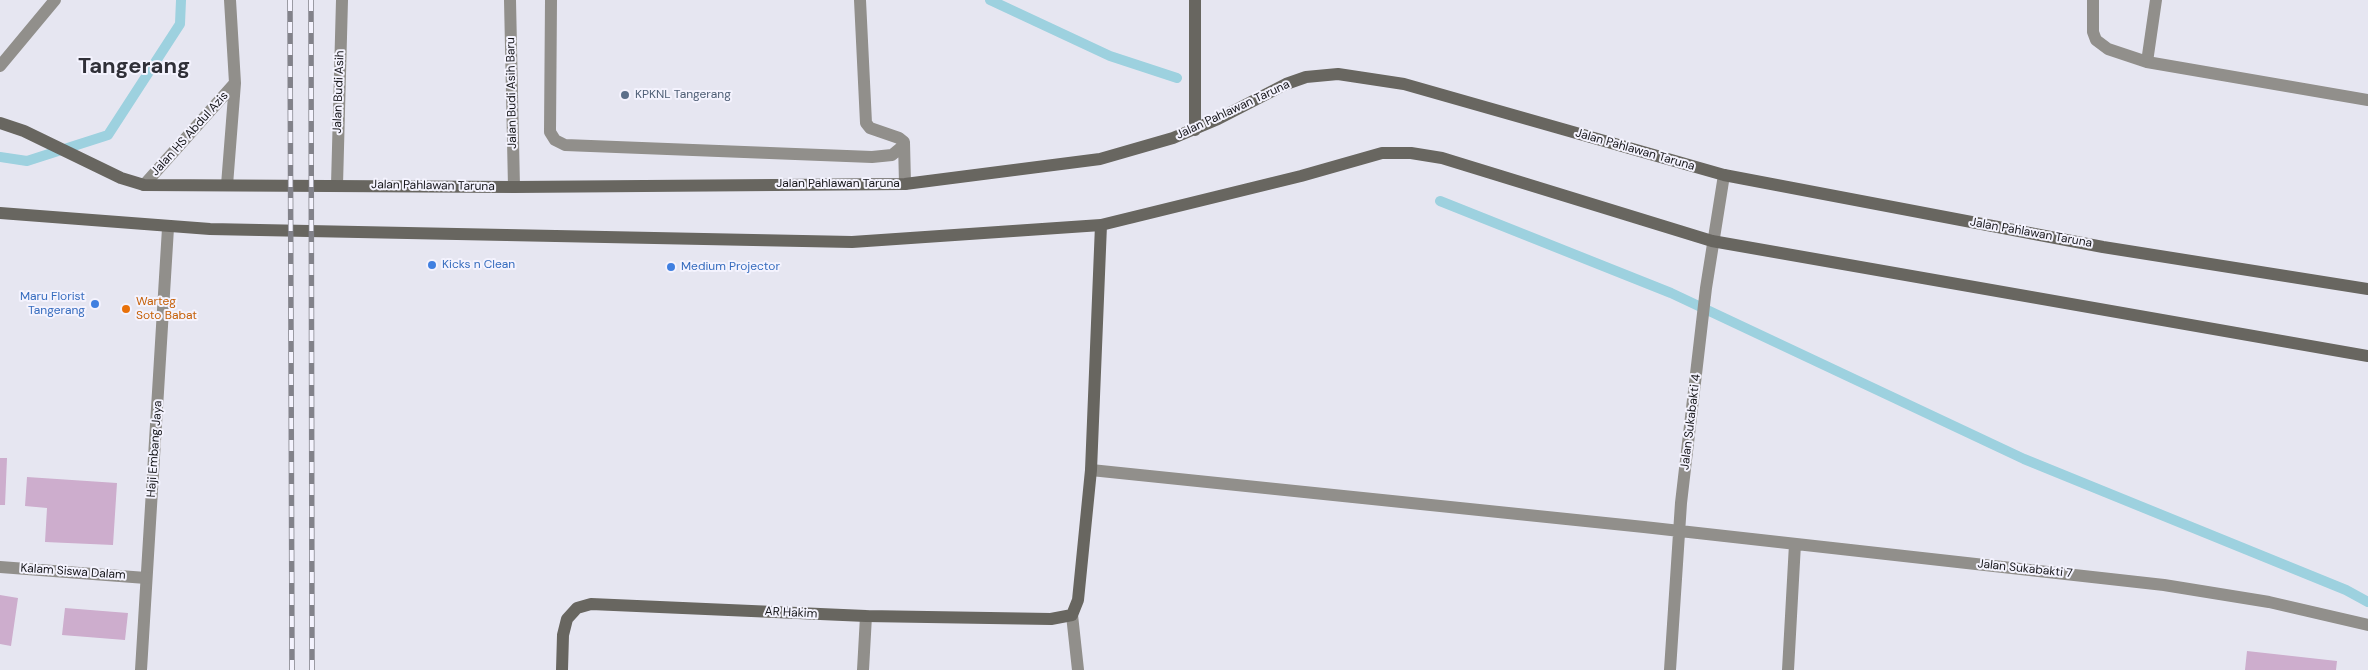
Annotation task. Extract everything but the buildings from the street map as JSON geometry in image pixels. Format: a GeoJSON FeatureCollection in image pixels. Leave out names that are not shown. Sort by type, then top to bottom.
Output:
{"type":"FeatureCollection","features":[{"type":"Feature","properties":{"kind":"main road"},"geometry":{"type":"LineString","coordinates":[[1194,130],[1195,0]]}},
{"type":"Feature","properties":{"kind":"main road","name":"Jalan Pahlawan Taruna"},"geometry":{"type":"LineString","coordinates":[[0,123],[24,131],[121,178],[144,185],[514,187],[905,184],[1100,159],[1174,138],[1218,119],[1286,84],[1306,77],[1324,74],[1404,84],[1724,175],[2112,248],[2368,289]]}},
{"type":"Feature","properties":{"kind":"main road"},"geometry":{"type":"LineString","coordinates":[[0,213],[168,228],[852,242],[1101,225],[1301,176],[1382,153],[1411,153],[1442,158],[1712,241],[2368,356]]}},
{"type":"Feature","properties":{"kind":"main road"},"geometry":{"type":"LineString","coordinates":[[1072,615],[1078,600],[1090,470],[1101,225]]}},
{"type":"Feature","properties":{"kind":"main road","name":"AR Hakim"},"geometry":{"type":"LineString","coordinates":[[562,670],[563,636],[567,619],[577,608],[591,604],[866,616],[1051,619],[1072,615]]}},
{"type":"Feature","properties":{"kind":"street"},"geometry":{"type":"LineString","coordinates":[[0,66],[55,0]]}},
{"type":"Feature","properties":{"kind":"street","name":"Jalan HS Abdul Azis"},"geometry":{"type":"LineString","coordinates":[[228,186],[235,83],[230,0]]}},
{"type":"Feature","properties":{"kind":"street","name":"Jalan Budi Asih"},"geometry":{"type":"LineString","coordinates":[[337,185],[342,0]]}},
{"type":"Feature","properties":{"kind":"street","name":"Jalan Budi Asih Baru"},"geometry":{"type":"LineString","coordinates":[[510,0],[514,187]]}},
{"type":"Feature","properties":{"kind":"street"},"geometry":{"type":"LineString","coordinates":[[551,0],[550,132],[555,140],[565,145],[872,157],[892,154],[904,145]]}},
{"type":"Feature","properties":{"kind":"street"},"geometry":{"type":"LineString","coordinates":[[860,0],[866,123],[873,130],[899,138],[904,142],[905,184]]}},
{"type":"Feature","properties":{"kind":"street"},"geometry":{"type":"LineString","coordinates":[[2093,0],[2093,32],[2096,40],[2108,49],[2147,62],[2368,100]]}},
{"type":"Feature","properties":{"kind":"street"},"geometry":{"type":"LineString","coordinates":[[2147,62],[2156,0]]}},
{"type":"Feature","properties":{"kind":"street","name":"Jalan HS Abdul Azis"},"geometry":{"type":"LineString","coordinates":[[144,185],[235,83]]}},
{"type":"Feature","properties":{"kind":"street","name":"Jalan Sukabakti 4"},"geometry":{"type":"LineString","coordinates":[[1670,670],[1679,531],[1706,288],[1724,175]]}},
{"type":"Feature","properties":{"kind":"street","name":"Haji Embang Jaya"},"geometry":{"type":"LineString","coordinates":[[141,670],[168,228]]}},
{"type":"Feature","properties":{"kind":"street","name":"Jalan Sukabakti 7"},"geometry":{"type":"LineString","coordinates":[[1090,470],[1679,531],[2164,585],[2269,602],[2368,625]]}},
{"type":"Feature","properties":{"kind":"street"},"geometry":{"type":"LineString","coordinates":[[1788,670],[1795,544]]}},
{"type":"Feature","properties":{"kind":"street","name":"Kalam Siswa Dalam"},"geometry":{"type":"LineString","coordinates":[[0,567],[146,578]]}},
{"type":"Feature","properties":{"kind":"street"},"geometry":{"type":"LineString","coordinates":[[1072,615],[1078,670]]}},
{"type":"Feature","properties":{"kind":"street"},"geometry":{"type":"LineString","coordinates":[[863,670],[866,616]]}},
{"type":"Feature","properties":{"kind":"waterway"},"geometry":{"type":"LineString","coordinates":[[0,157],[27,161],[108,135],[180,24],[181,0]]}},
{"type":"Feature","properties":{"kind":"waterway"},"geometry":{"type":"LineString","coordinates":[[990,0],[1110,56],[1177,78]]}},
{"type":"Feature","properties":{"kind":"waterway"},"geometry":{"type":"LineString","coordinates":[[1440,201],[1671,293],[2024,459],[2346,590],[2368,602]]}},
{"type":"Feature","properties":{"kind":"railway"},"geometry":{"type":"LineString","coordinates":[[290,0],[292,670]]}},
{"type":"Feature","properties":{"kind":"railway"},"geometry":{"type":"LineString","coordinates":[[311,0],[312,670]]}},
{"type":"Feature","properties":{"kind":"place","name":"KPKNL Tangerang"},"geometry":{"type":"Point","coordinates":[625,95]}},
{"type":"Feature","properties":{"kind":"place","name":"Kicks n Clean"},"geometry":{"type":"Point","coordinates":[432,265]}},
{"type":"Feature","properties":{"kind":"place","name":"Medium Projector"},"geometry":{"type":"Point","coordinates":[671,267]}},
{"type":"Feature","properties":{"kind":"place","name":"Maru Florist Tangerang"},"geometry":{"type":"Point","coordinates":[95,304]}},
{"type":"Feature","properties":{"kind":"place","name":"Warteg Soto Babat"},"geometry":{"type":"Point","coordinates":[126,309]}},
{"type":"Feature","properties":{"kind":"district","name":"Tangerang"},"geometry":{"type":"Point","coordinates":[134,67]}}]}
